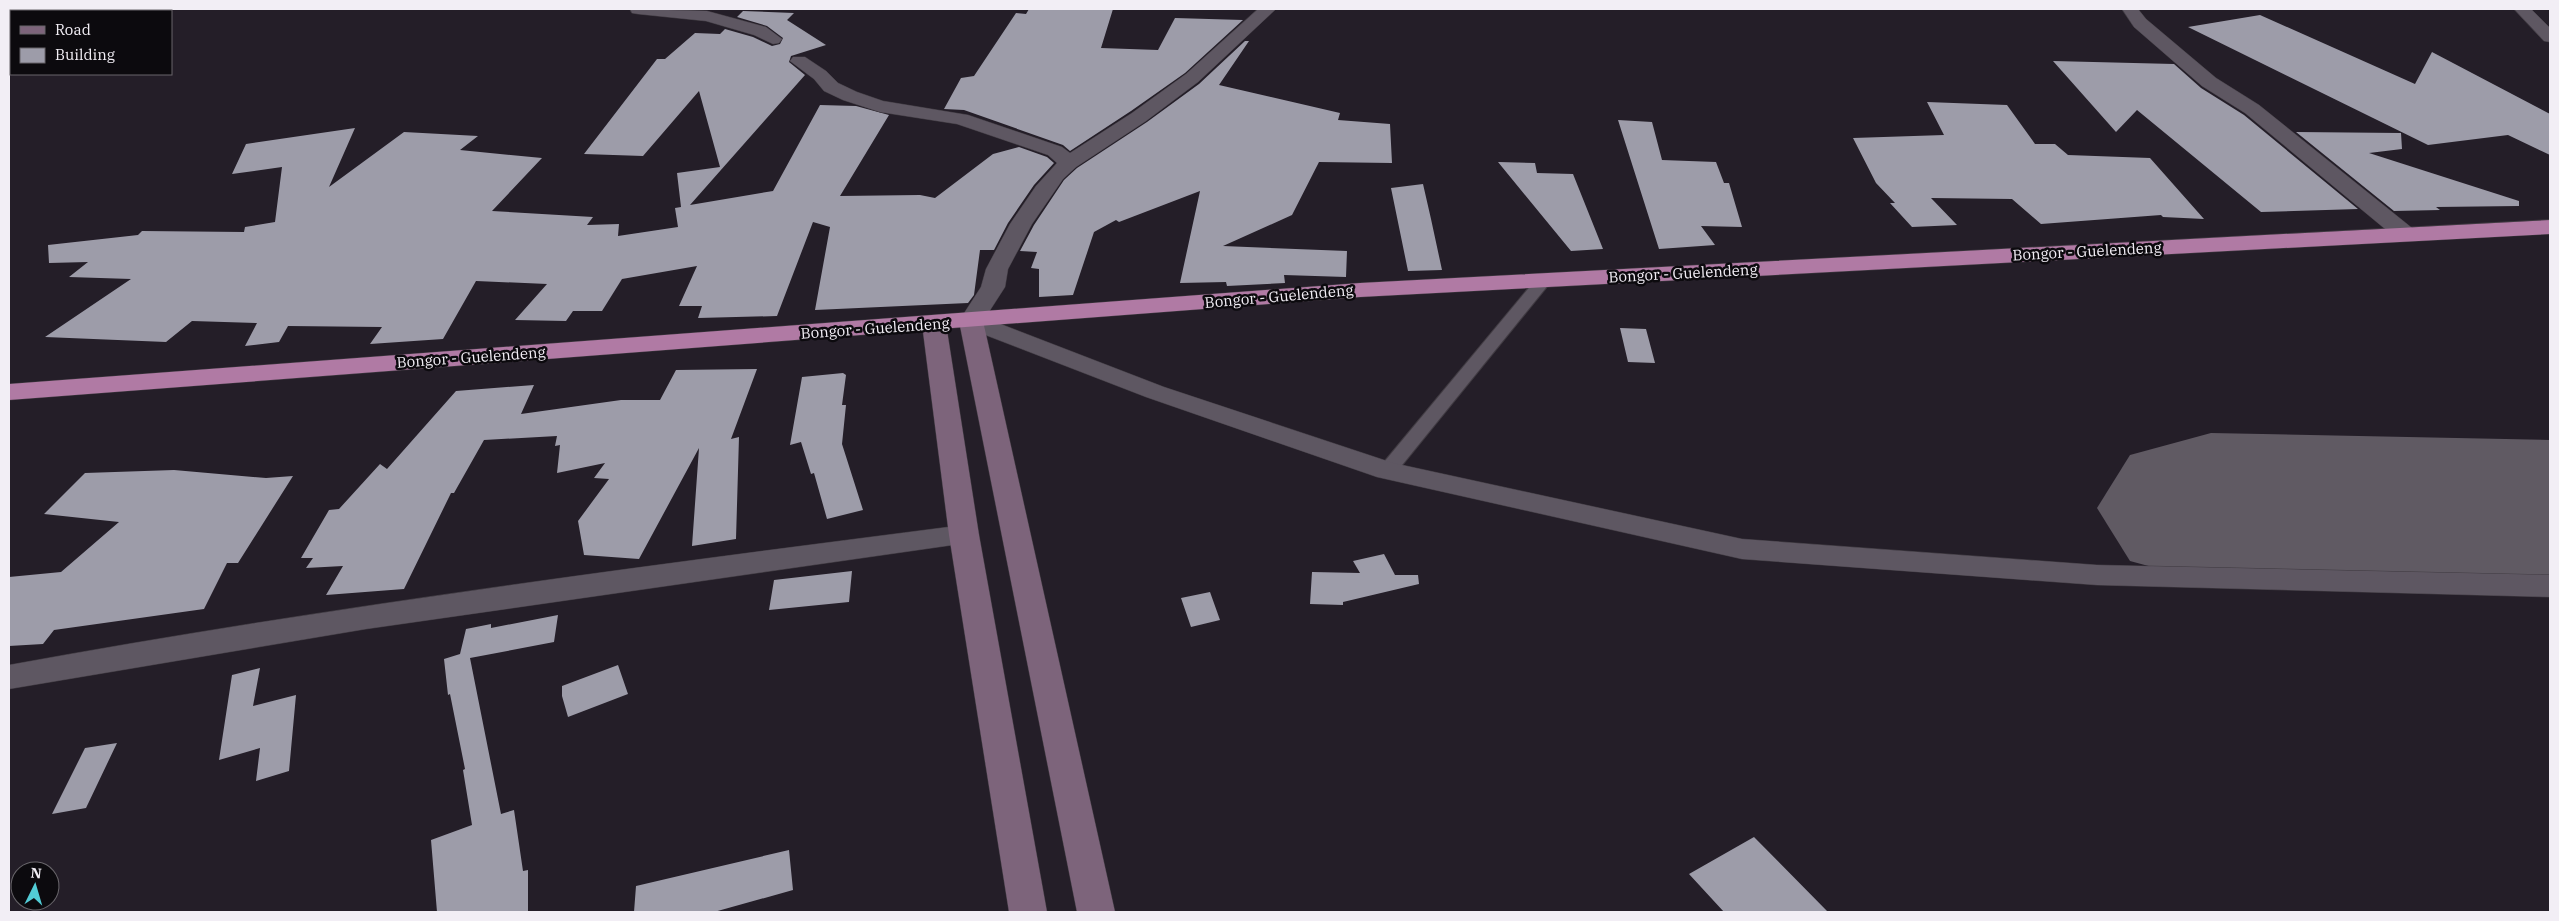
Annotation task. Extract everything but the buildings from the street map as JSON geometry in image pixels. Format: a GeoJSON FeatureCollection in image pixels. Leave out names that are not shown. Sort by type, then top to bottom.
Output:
{"type":"FeatureCollection","features":[{"type":"Feature","properties":{"kind":"highway","name":"Bongor - Guelendeng"},"geometry":{"type":"LineString","coordinates":[[9,392],[459,357],[971,322],[1360,290],[2404,233],[2550,227]]}},
{"type":"Feature","properties":{"kind":"main road"},"geometry":{"type":"LineString","coordinates":[[971,322],[1096,912]]}},
{"type":"Feature","properties":{"kind":"main road"},"geometry":{"type":"LineString","coordinates":[[934,324],[964,535],[1028,912]]}},
{"type":"Feature","properties":{"kind":"street"},"geometry":{"type":"LineString","coordinates":[[638,9],[707,16],[760,31],[774,39]]}},
{"type":"Feature","properties":{"kind":"street"},"geometry":{"type":"LineString","coordinates":[[1268,9],[1192,78],[1166,98],[1069,163],[1043,190],[1021,224],[997,269],[993,287],[971,322],[1155,392],[1387,471],[1742,549],[2097,575],[2550,586]]}},
{"type":"Feature","properties":{"kind":"street"},"geometry":{"type":"LineString","coordinates":[[2130,9],[2140,23],[2209,82],[2252,109],[2404,233]]}},
{"type":"Feature","properties":{"kind":"street"},"geometry":{"type":"LineString","coordinates":[[2522,9],[2550,37]]}},
{"type":"Feature","properties":{"kind":"street"},"geometry":{"type":"LineString","coordinates":[[800,61],[820,75],[831,87],[850,96],[880,106],[968,121],[1055,151],[1069,163]]}},
{"type":"Feature","properties":{"kind":"street"},"geometry":{"type":"LineString","coordinates":[[9,677],[143,652],[635,578],[964,535]]}},
{"type":"Feature","properties":{"kind":"lane"},"geometry":{"type":"LineString","coordinates":[[1387,471],[1543,281]]}},
{"type":"Feature","properties":{"kind":"runway"},"geometry":{"type":"LineString","coordinates":[[2211,508],[2550,516]]}}]}
